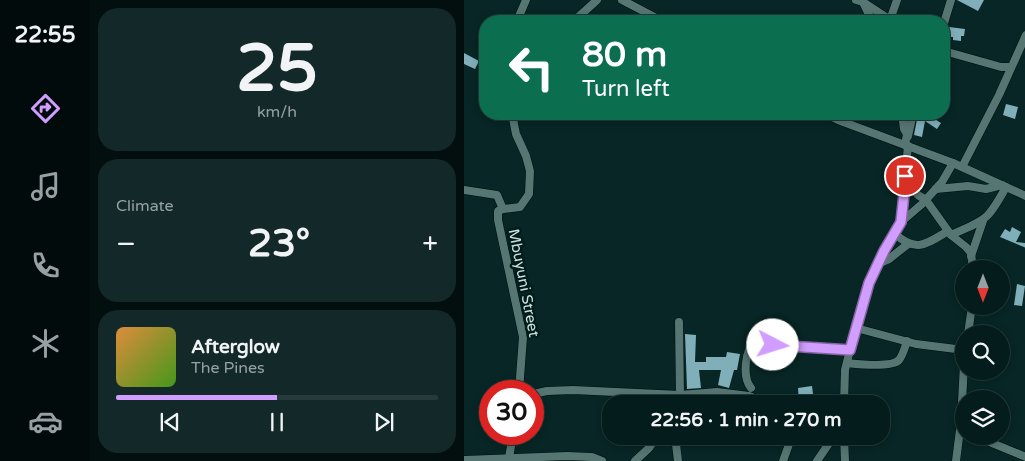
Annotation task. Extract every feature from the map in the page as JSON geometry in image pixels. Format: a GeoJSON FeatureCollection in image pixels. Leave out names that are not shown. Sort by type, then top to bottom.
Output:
{"type":"FeatureCollection","features":[{"type":"Feature","properties":{"kind":"street"},"geometry":{"type":"LineString","coordinates":[[520,15],[526,0]]}},
{"type":"Feature","properties":{"kind":"street"},"geometry":{"type":"LineString","coordinates":[[581,15],[597,0]]}},
{"type":"Feature","properties":{"kind":"street"},"geometry":{"type":"LineString","coordinates":[[622,0],[651,15]]}},
{"type":"Feature","properties":{"kind":"street"},"geometry":{"type":"LineString","coordinates":[[892,15],[897,0]]}},
{"type":"Feature","properties":{"kind":"street"},"geometry":{"type":"LineString","coordinates":[[946,15],[951,0]]}},
{"type":"Feature","properties":{"kind":"street"},"geometry":{"type":"LineString","coordinates":[[860,1],[883,15]]}},
{"type":"Feature","properties":{"kind":"street"},"geometry":{"type":"LineString","coordinates":[[860,1],[868,15]]}},
{"type":"Feature","properties":{"kind":"street"},"geometry":{"type":"LineString","coordinates":[[962,167],[999,95],[1025,35]]}},
{"type":"Feature","properties":{"kind":"street"},"geometry":{"type":"LineString","coordinates":[[950,53],[1001,67],[1010,67]]}},
{"type":"Feature","properties":{"kind":"street","name":"Mbuyuni Street"},"geometry":{"type":"LineString","coordinates":[[513,120],[516,134],[526,156],[530,171],[529,194],[520,208],[498,211],[498,220],[523,337],[520,380]]}},
{"type":"Feature","properties":{"kind":"street"},"geometry":{"type":"LineString","coordinates":[[843,120],[953,162],[1025,196]]}},
{"type":"Feature","properties":{"kind":"street"},"geometry":{"type":"LineString","coordinates":[[903,120],[907,143]]}},
{"type":"Feature","properties":{"kind":"street"},"geometry":{"type":"LineString","coordinates":[[912,120],[907,143],[905,176],[907,183],[918,195],[926,200],[950,233],[966,247],[972,260]]}},
{"type":"Feature","properties":{"kind":"street"},"geometry":{"type":"LineString","coordinates":[[844,395],[845,370],[869,283],[901,222],[936,189],[953,162]]}},
{"type":"Feature","properties":{"kind":"street"},"geometry":{"type":"LineString","coordinates":[[901,222],[907,183]]}},
{"type":"Feature","properties":{"kind":"street"},"geometry":{"type":"LineString","coordinates":[[936,189],[968,186],[986,189],[1004,186]]}},
{"type":"Feature","properties":{"kind":"street"},"geometry":{"type":"LineString","coordinates":[[971,256],[983,221],[997,205],[1004,186]]}},
{"type":"Feature","properties":{"kind":"street"},"geometry":{"type":"LineString","coordinates":[[464,190],[497,195],[503,209]]}},
{"type":"Feature","properties":{"kind":"street"},"geometry":{"type":"LineString","coordinates":[[894,233],[908,244],[917,246],[983,221]]}},
{"type":"Feature","properties":{"kind":"street"},"geometry":{"type":"LineString","coordinates":[[878,264],[889,259],[908,244]]}},
{"type":"Feature","properties":{"kind":"street"},"geometry":{"type":"LineString","coordinates":[[679,322],[680,395]]}},
{"type":"Feature","properties":{"kind":"street"},"geometry":{"type":"LineString","coordinates":[[856,328],[907,341],[955,349]]}},
{"type":"Feature","properties":{"kind":"street"},"geometry":{"type":"LineString","coordinates":[[751,388],[745,375],[750,347],[755,341],[773,345],[850,350]]}},
{"type":"Feature","properties":{"kind":"street"},"geometry":{"type":"LineString","coordinates":[[847,363],[895,363],[899,360],[907,341]]}},
{"type":"Feature","properties":{"kind":"street"},"geometry":{"type":"LineString","coordinates":[[544,392],[572,390],[680,395],[717,392],[742,395]]}},
{"type":"Feature","properties":{"kind":"street"},"geometry":{"type":"LineString","coordinates":[[509,458],[511,445]]}},
{"type":"Feature","properties":{"kind":"street"},"geometry":{"type":"LineString","coordinates":[[635,461],[651,445]]}},
{"type":"Feature","properties":{"kind":"street"},"geometry":{"type":"LineString","coordinates":[[676,445],[678,461]]}},
{"type":"Feature","properties":{"kind":"street"},"geometry":{"type":"LineString","coordinates":[[783,461],[789,445]]}},
{"type":"Feature","properties":{"kind":"street"},"geometry":{"type":"LineString","coordinates":[[817,461],[827,445]]}},
{"type":"Feature","properties":{"kind":"street"},"geometry":{"type":"LineString","coordinates":[[844,445],[845,461]]}},
{"type":"Feature","properties":{"kind":"street"},"geometry":{"type":"LineString","coordinates":[[956,461],[959,445]]}},
{"type":"Feature","properties":{"kind":"street"},"geometry":{"type":"LineString","coordinates":[[996,445],[1025,457]]}},
{"type":"Feature","properties":{"kind":"street"},"geometry":{"type":"LineString","coordinates":[[467,460],[544,459],[567,456],[592,457],[602,461]]}},
{"type":"Feature","properties":{"kind":"building"},"geometry":{"type":"Polygon","coordinates":[[[957,0],[984,0],[978,11],[957,0]]]}},
{"type":"Feature","properties":{"kind":"building"},"geometry":{"type":"Polygon","coordinates":[[[950,27],[965,29],[964,36],[961,36],[961,41],[953,40],[953,37],[950,37],[950,27]]]}},
{"type":"Feature","properties":{"kind":"building"},"geometry":{"type":"Polygon","coordinates":[[[464,53],[479,61],[475,69],[464,64],[464,53]]]}},
{"type":"Feature","properties":{"kind":"building"},"geometry":{"type":"Polygon","coordinates":[[[1006,104],[1018,107],[1015,119],[1003,115],[1006,104]]]}},
{"type":"Feature","properties":{"kind":"building"},"geometry":{"type":"Polygon","coordinates":[[[917,120],[936,120],[941,123],[937,129],[925,121],[922,137],[914,135],[917,120]]]}},
{"type":"Feature","properties":{"kind":"building"},"geometry":{"type":"Polygon","coordinates":[[[1012,227],[1021,232],[1016,242],[1026,243],[1026,248],[1000,237],[1005,229],[1010,232],[1012,227]]]}},
{"type":"Feature","properties":{"kind":"building"},"geometry":{"type":"Polygon","coordinates":[[[1017,284],[1025,286],[1022,306],[1014,305],[1017,284]]]}},
{"type":"Feature","properties":{"kind":"building"},"geometry":{"type":"Polygon","coordinates":[[[685,334],[696,335],[695,362],[706,362],[706,357],[726,357],[727,352],[740,354],[737,370],[734,370],[729,388],[718,385],[721,370],[699,370],[701,388],[687,389],[685,334]]]}},
{"type":"Feature","properties":{"kind":"building"},"geometry":{"type":"Polygon","coordinates":[[[812,386],[813,395],[798,395],[798,388],[812,386]]]}},
{"type":"Feature","properties":{"kind":"route"},"geometry":{"type":"LineString","coordinates":[[773,345],[850,350],[869,283],[884,251],[901,222],[907,183],[905,176]]}}]}
